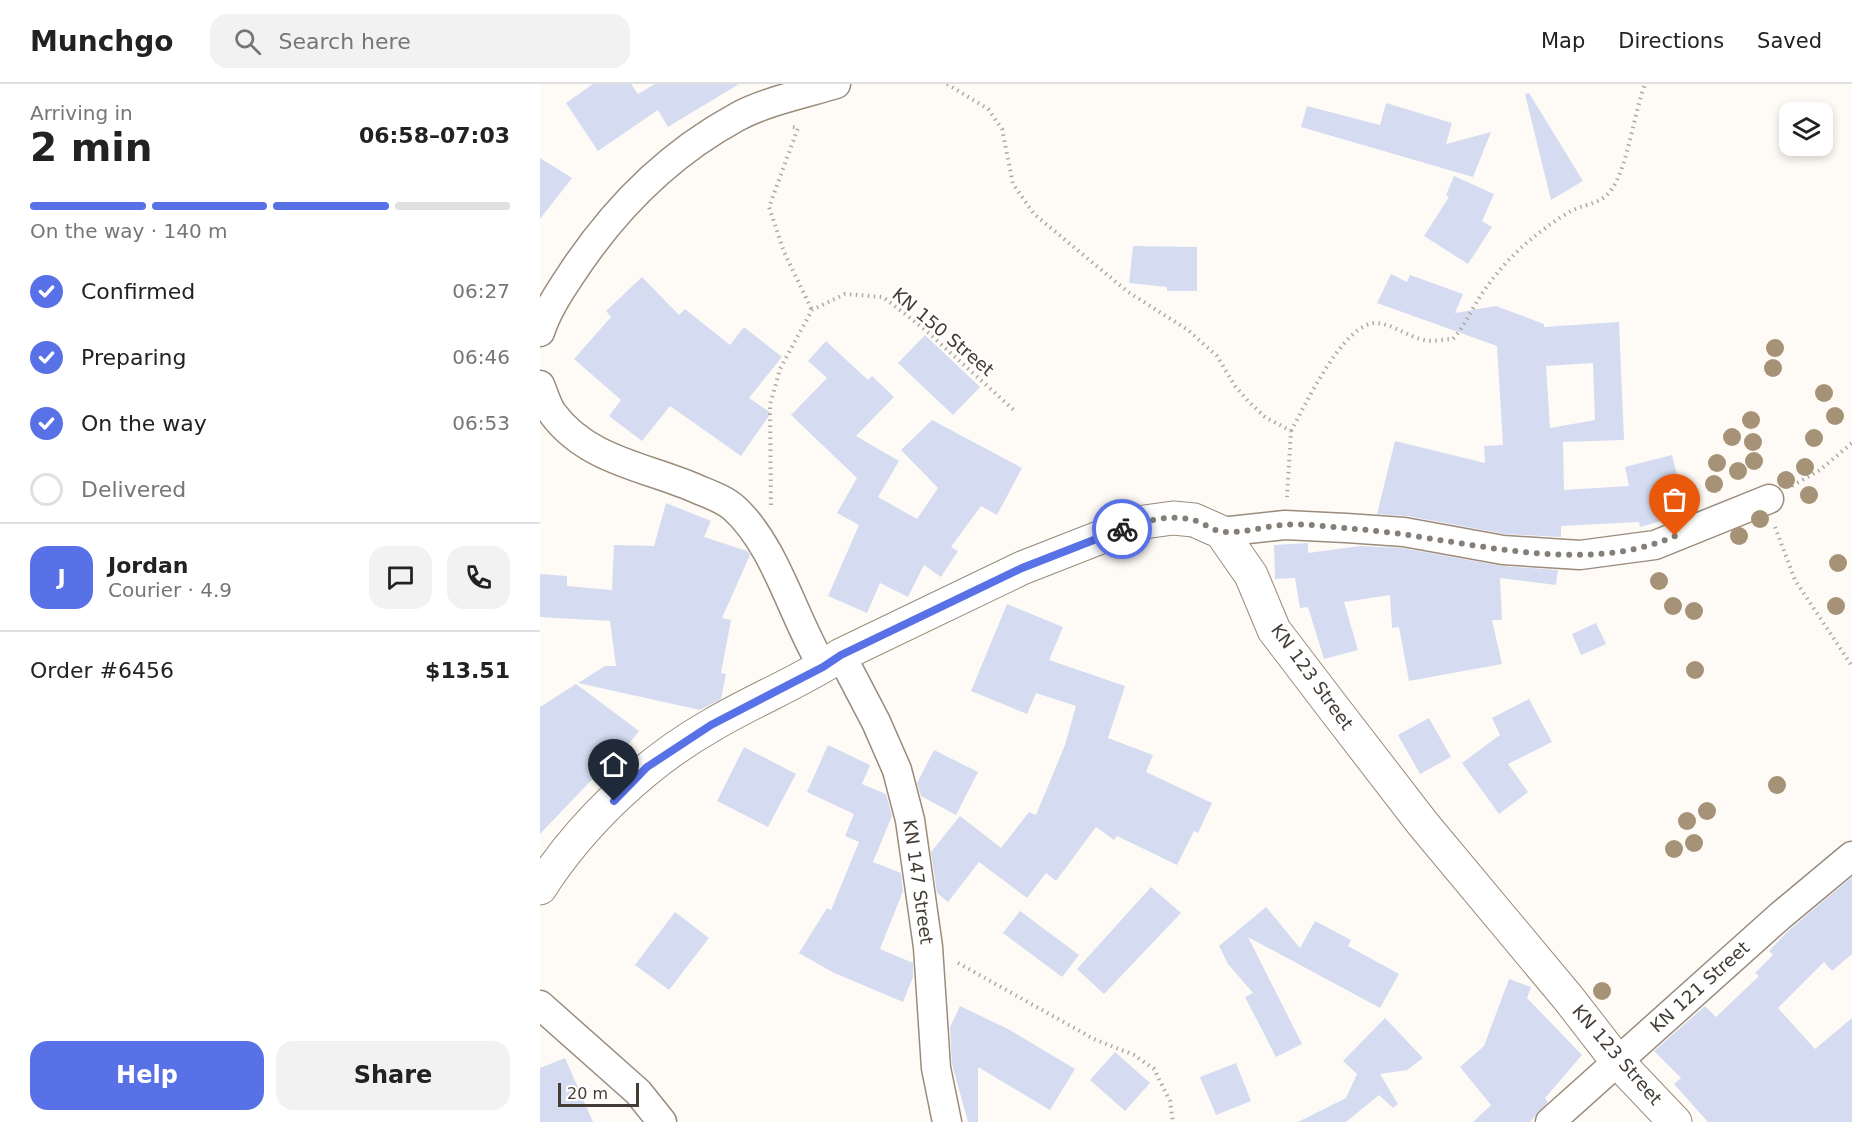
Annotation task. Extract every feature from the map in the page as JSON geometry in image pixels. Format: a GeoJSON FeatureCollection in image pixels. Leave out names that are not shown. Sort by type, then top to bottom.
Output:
{"type":"FeatureCollection","features":[{"type":"Feature","properties":{"kind":"main road"},"geometry":{"type":"LineString","coordinates":[[540,888],[582,834],[647,767],[711,725],[832,661],[1022,568],[1137,523],[1173,518],[1194,520],[1221,532]]}},
{"type":"Feature","properties":{"kind":"main road","name":"KN 123 Street"},"geometry":{"type":"LineString","coordinates":[[1221,532],[1251,575],[1274,630],[1423,824],[1569,999],[1617,1061],[1675,1122]]}},
{"type":"Feature","properties":{"kind":"street"},"geometry":{"type":"LineString","coordinates":[[540,332],[547,312],[581,258],[610,220],[644,183],[674,159],[739,116],[836,84]]}},
{"type":"Feature","properties":{"kind":"street","name":"KN 147 Street"},"geometry":{"type":"LineString","coordinates":[[540,385],[553,413],[575,435],[604,456],[681,482],[717,497],[733,507],[763,547],[806,640],[832,661],[876,722],[897,770],[910,820],[928,947],[936,1068],[947,1122]]}},
{"type":"Feature","properties":{"kind":"street"},"geometry":{"type":"LineString","coordinates":[[1221,532],[1285,525],[1404,532],[1503,550],[1580,555],[1655,545],[1769,500]]}},
{"type":"Feature","properties":{"kind":"street","name":"KN 121 Street"},"geometry":{"type":"LineString","coordinates":[[1550,1122],[1852,856]]}},
{"type":"Feature","properties":{"kind":"street"},"geometry":{"type":"LineString","coordinates":[[540,1005],[638,1092],[662,1122]]}},
{"type":"Feature","properties":{"kind":"path"},"geometry":{"type":"LineString","coordinates":[[947,84],[988,109],[1002,129],[1013,184],[1034,214],[1128,291],[1188,330],[1217,356],[1235,386],[1248,401],[1265,417],[1292,431]]}},
{"type":"Feature","properties":{"kind":"path"},"geometry":{"type":"LineString","coordinates":[[1285,525],[1292,431],[1311,393],[1338,350],[1363,326],[1376,323],[1396,328],[1425,340],[1452,339],[1463,329],[1475,304],[1502,269],[1534,237],[1574,210],[1599,202],[1613,188],[1624,160],[1645,84]]}},
{"type":"Feature","properties":{"kind":"path"},"geometry":{"type":"LineString","coordinates":[[763,547],[771,514],[770,405],[780,369],[812,310],[784,252],[770,207],[798,128],[788,126]]}},
{"type":"Feature","properties":{"kind":"path","name":"KN 150 Street"},"geometry":{"type":"LineString","coordinates":[[812,310],[845,294],[883,297],[923,328],[1015,411]]}},
{"type":"Feature","properties":{"kind":"path"},"geometry":{"type":"LineString","coordinates":[[1852,442],[1820,470],[1769,500],[1776,532],[1795,580],[1852,666]]}},
{"type":"Feature","properties":{"kind":"path"},"geometry":{"type":"LineString","coordinates":[[928,947],[1094,1040],[1134,1055],[1154,1069],[1170,1101],[1173,1122]]}},
{"type":"Feature","properties":{"kind":"building"},"geometry":{"type":"Polygon","coordinates":[[[593,84],[631,84],[638,94],[655,84],[739,84],[668,127],[658,110],[598,151],[566,103],[593,84]]]}},
{"type":"Feature","properties":{"kind":"building"},"geometry":{"type":"Polygon","coordinates":[[[1529,93],[1583,181],[1551,200],[1525,94],[1529,93]]]}},
{"type":"Feature","properties":{"kind":"building"},"geometry":{"type":"Polygon","coordinates":[[[1386,103],[1452,123],[1446,144],[1491,132],[1473,177],[1301,127],[1307,106],[1380,125],[1386,103]]]}},
{"type":"Feature","properties":{"kind":"building"},"geometry":{"type":"Polygon","coordinates":[[[540,158],[572,178],[540,219],[540,158]]]}},
{"type":"Feature","properties":{"kind":"building"},"geometry":{"type":"Polygon","coordinates":[[[1454,176],[1494,194],[1482,221],[1492,227],[1468,264],[1424,236],[1449,197],[1446,195],[1454,176]]]}},
{"type":"Feature","properties":{"kind":"building"},"geometry":{"type":"Polygon","coordinates":[[[1133,246],[1197,247],[1197,291],[1167,291],[1167,287],[1129,283],[1133,246]]]}},
{"type":"Feature","properties":{"kind":"building"},"geometry":{"type":"Polygon","coordinates":[[[1391,274],[1407,282],[1410,275],[1463,294],[1455,313],[1496,306],[1544,324],[1544,327],[1619,322],[1624,440],[1563,442],[1564,490],[1629,486],[1625,467],[1672,455],[1687,514],[1640,527],[1639,522],[1561,526],[1561,537],[1505,534],[1407,516],[1377,514],[1395,441],[1485,463],[1484,446],[1503,445],[1497,346],[1377,303],[1391,274]],[[1593,363],[1546,366],[1550,428],[1595,420],[1593,363]]]}},
{"type":"Feature","properties":{"kind":"building"},"geometry":{"type":"Polygon","coordinates":[[[642,277],[679,315],[685,309],[730,345],[744,327],[782,357],[749,398],[771,413],[741,456],[670,406],[642,441],[609,416],[621,400],[574,359],[611,317],[606,311],[642,277]]]}},
{"type":"Feature","properties":{"kind":"building"},"geometry":{"type":"Polygon","coordinates":[[[925,335],[980,387],[953,415],[898,363],[925,335]]]}},
{"type":"Feature","properties":{"kind":"building"},"geometry":{"type":"Polygon","coordinates":[[[826,341],[868,380],[872,376],[894,397],[856,436],[899,461],[878,497],[917,519],[938,488],[901,450],[932,420],[1022,468],[997,515],[981,506],[951,547],[958,551],[941,577],[924,565],[908,597],[880,583],[867,613],[828,596],[859,525],[837,513],[857,478],[791,415],[827,378],[808,361],[826,341]]]}},
{"type":"Feature","properties":{"kind":"building"},"geometry":{"type":"Polygon","coordinates":[[[666,503],[711,521],[704,537],[747,551],[750,555],[722,618],[731,620],[721,673],[726,674],[721,699],[700,710],[578,683],[605,666],[616,666],[610,621],[540,617],[540,574],[567,576],[567,586],[612,590],[614,545],[654,546],[666,503]]]}},
{"type":"Feature","properties":{"kind":"building"},"geometry":{"type":"Polygon","coordinates":[[[1308,543],[1308,553],[1360,546],[1402,548],[1502,566],[1558,570],[1556,585],[1500,578],[1502,620],[1492,620],[1502,664],[1409,681],[1399,627],[1392,628],[1390,595],[1344,602],[1358,650],[1324,659],[1308,607],[1300,608],[1295,578],[1275,579],[1274,545],[1308,543]]]}},
{"type":"Feature","properties":{"kind":"building"},"geometry":{"type":"Polygon","coordinates":[[[1007,604],[1063,627],[1049,660],[1125,686],[1108,738],[1153,755],[1146,772],[1212,803],[1198,833],[1194,831],[1177,865],[1117,836],[1114,840],[1096,827],[1056,881],[1046,873],[1027,898],[979,862],[948,902],[937,893],[931,852],[960,816],[1001,848],[1029,812],[1036,815],[1065,745],[1076,706],[1036,693],[1027,714],[971,691],[1007,604]]]}},
{"type":"Feature","properties":{"kind":"building"},"geometry":{"type":"Polygon","coordinates":[[[1596,623],[1606,644],[1581,655],[1572,634],[1596,623]]]}},
{"type":"Feature","properties":{"kind":"building"},"geometry":{"type":"Polygon","coordinates":[[[576,684],[639,731],[607,772],[602,769],[540,834],[540,707],[576,684]]]}},
{"type":"Feature","properties":{"kind":"building"},"geometry":{"type":"Polygon","coordinates":[[[1529,699],[1552,742],[1508,764],[1528,792],[1499,814],[1462,763],[1500,735],[1492,718],[1529,699]]]}},
{"type":"Feature","properties":{"kind":"building"},"geometry":{"type":"Polygon","coordinates":[[[1429,718],[1451,757],[1420,774],[1398,735],[1429,718]]]}},
{"type":"Feature","properties":{"kind":"building"},"geometry":{"type":"Polygon","coordinates":[[[828,745],[870,765],[862,784],[886,794],[892,816],[873,862],[901,873],[903,891],[880,949],[913,963],[913,977],[903,1002],[832,972],[799,953],[827,908],[831,910],[859,842],[845,836],[854,814],[807,792],[828,745]]]}},
{"type":"Feature","properties":{"kind":"building"},"geometry":{"type":"Polygon","coordinates":[[[744,747],[796,774],[768,827],[717,801],[744,747]]]}},
{"type":"Feature","properties":{"kind":"building"},"geometry":{"type":"Polygon","coordinates":[[[934,750],[978,772],[956,815],[921,796],[917,783],[934,750]]]}},
{"type":"Feature","properties":{"kind":"building"},"geometry":{"type":"Polygon","coordinates":[[[1852,877],[1852,954],[1832,971],[1824,962],[1778,1008],[1815,1049],[1852,1018],[1852,1122],[1708,1122],[1674,1084],[1681,1078],[1654,1051],[1705,1006],[1716,1017],[1759,976],[1755,973],[1773,955],[1769,951],[1788,931],[1852,877]]]}},
{"type":"Feature","properties":{"kind":"building"},"geometry":{"type":"Polygon","coordinates":[[[1151,887],[1181,913],[1104,994],[1077,969],[1151,887]]]}},
{"type":"Feature","properties":{"kind":"building"},"geometry":{"type":"Polygon","coordinates":[[[1266,907],[1300,948],[1315,921],[1351,940],[1348,946],[1399,974],[1380,1008],[1248,937],[1302,1044],[1276,1057],[1245,997],[1253,993],[1228,964],[1219,946],[1266,907]]]}},
{"type":"Feature","properties":{"kind":"building"},"geometry":{"type":"Polygon","coordinates":[[[1020,911],[1079,955],[1062,977],[1003,933],[1020,911]]]}},
{"type":"Feature","properties":{"kind":"building"},"geometry":{"type":"Polygon","coordinates":[[[675,912],[709,938],[669,990],[635,965],[675,912]]]}},
{"type":"Feature","properties":{"kind":"building"},"geometry":{"type":"Polygon","coordinates":[[[1509,979],[1531,987],[1527,998],[1582,1055],[1545,1098],[1548,1102],[1530,1122],[1473,1122],[1491,1105],[1460,1067],[1484,1046],[1509,979]]]}},
{"type":"Feature","properties":{"kind":"building"},"geometry":{"type":"Polygon","coordinates":[[[960,1006],[1008,1029],[1075,1069],[1050,1110],[978,1067],[978,1122],[968,1122],[952,1064],[950,1027],[960,1006]]]}},
{"type":"Feature","properties":{"kind":"building"},"geometry":{"type":"Polygon","coordinates":[[[1385,1018],[1423,1058],[1407,1070],[1380,1074],[1398,1104],[1393,1108],[1379,1095],[1346,1122],[1298,1122],[1346,1098],[1357,1074],[1343,1061],[1385,1018]]]}},
{"type":"Feature","properties":{"kind":"building"},"geometry":{"type":"Polygon","coordinates":[[[1115,1052],[1150,1083],[1125,1111],[1090,1080],[1115,1052]]]}},
{"type":"Feature","properties":{"kind":"building"},"geometry":{"type":"Polygon","coordinates":[[[565,1058],[593,1122],[540,1122],[540,1068],[565,1058]]]}},
{"type":"Feature","properties":{"kind":"building"},"geometry":{"type":"Polygon","coordinates":[[[1236,1063],[1251,1101],[1216,1115],[1200,1077],[1236,1063]]]}},
{"type":"Feature","properties":{"kind":"way so far"},"geometry":{"type":"LineString","coordinates":[[1122,529],[1137,523],[1173,518],[1194,520],[1221,532],[1285,525],[1346,528],[1404,532],[1503,550],[1580,555],[1655,545],[1675,536]]}},
{"type":"Feature","properties":{"kind":"route"},"geometry":{"type":"LineString","coordinates":[[614,801],[647,767],[711,725],[823,667],[841,655],[1022,568],[1122,529]]}}]}
